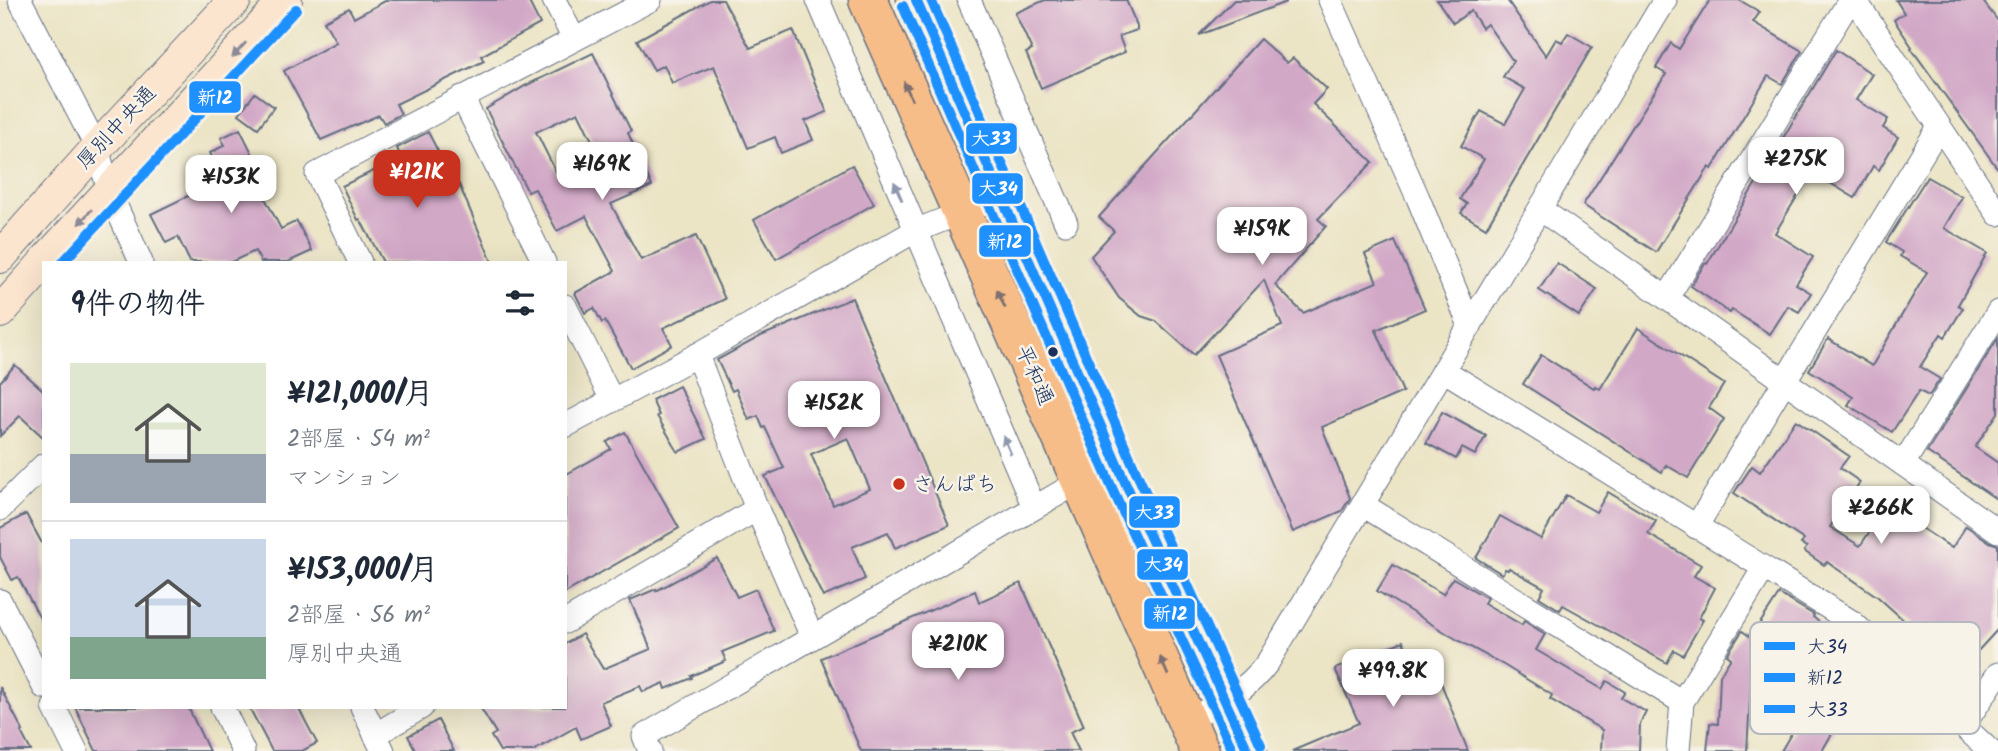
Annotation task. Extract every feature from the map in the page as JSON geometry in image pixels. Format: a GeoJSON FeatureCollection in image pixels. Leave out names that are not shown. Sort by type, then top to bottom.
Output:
{"type":"FeatureCollection","features":[{"type":"Feature","properties":{"kind":"highway","name":"平和通"},"geometry":{"type":"LineString","coordinates":[[869,0],[1194,735]]}},
{"type":"Feature","properties":{"kind":"highway","name":"平和通"},"geometry":{"type":"LineString","coordinates":[[916,0],[1165,571],[1248,751]]}},
{"type":"Feature","properties":{"kind":"main road","name":"厚別中央通"},"geometry":{"type":"LineString","coordinates":[[0,257],[235,0]]}},
{"type":"Feature","properties":{"kind":"main road","name":"厚別中央通"},"geometry":{"type":"LineString","coordinates":[[46,261],[286,0]]}},
{"type":"Feature","properties":{"kind":"main road","name":"厚別中央通"},"geometry":{"type":"LineString","coordinates":[[0,312],[42,265]]}},
{"type":"Feature","properties":{"kind":"street"},"geometry":{"type":"LineString","coordinates":[[20,0],[97,148],[109,191],[141,261]]}},
{"type":"Feature","properties":{"kind":"street"},"geometry":{"type":"LineString","coordinates":[[554,0],[575,39]]}},
{"type":"Feature","properties":{"kind":"street"},"geometry":{"type":"LineString","coordinates":[[359,261],[317,174],[650,0]]}},
{"type":"Feature","properties":{"kind":"street"},"geometry":{"type":"LineString","coordinates":[[818,0],[1034,508]]}},
{"type":"Feature","properties":{"kind":"street"},"geometry":{"type":"LineString","coordinates":[[969,0],[1066,223]]}},
{"type":"Feature","properties":{"kind":"street"},"geometry":{"type":"LineString","coordinates":[[1330,0],[1418,198],[1470,326]]}},
{"type":"Feature","properties":{"kind":"street"},"geometry":{"type":"LineString","coordinates":[[1194,735],[1225,701],[1255,680],[1268,662],[1665,0]]}},
{"type":"Feature","properties":{"kind":"street"},"geometry":{"type":"LineString","coordinates":[[1668,298],[1852,0],[1998,214]]}},
{"type":"Feature","properties":{"kind":"street"},"geometry":{"type":"LineString","coordinates":[[461,97],[543,261]]}},
{"type":"Feature","properties":{"kind":"street"},"geometry":{"type":"LineString","coordinates":[[1696,527],[1939,127]]}},
{"type":"Feature","properties":{"kind":"street"},"geometry":{"type":"LineString","coordinates":[[567,425],[697,355],[915,231],[1001,197]]}},
{"type":"Feature","properties":{"kind":"street"},"geometry":{"type":"LineString","coordinates":[[1540,209],[1998,531]]}},
{"type":"Feature","properties":{"kind":"street"},"geometry":{"type":"LineString","coordinates":[[567,310],[612,400]]}},
{"type":"Feature","properties":{"kind":"street"},"geometry":{"type":"LineString","coordinates":[[1903,464],[1998,312]]}},
{"type":"Feature","properties":{"kind":"street"},"geometry":{"type":"LineString","coordinates":[[697,355],[757,509],[812,637]]}},
{"type":"Feature","properties":{"kind":"street"},"geometry":{"type":"LineString","coordinates":[[1443,370],[1852,622]]}},
{"type":"Feature","properties":{"kind":"street"},"geometry":{"type":"LineString","coordinates":[[0,509],[42,467]]}},
{"type":"Feature","properties":{"kind":"street"},"geometry":{"type":"LineString","coordinates":[[650,751],[645,736],[1082,480]]}},
{"type":"Feature","properties":{"kind":"street"},"geometry":{"type":"LineString","coordinates":[[1363,505],[1682,702]]}},
{"type":"Feature","properties":{"kind":"street"},"geometry":{"type":"LineString","coordinates":[[567,621],[757,509]]}},
{"type":"Feature","properties":{"kind":"street"},"geometry":{"type":"LineString","coordinates":[[1678,751],[1682,702],[1764,568]]}},
{"type":"Feature","properties":{"kind":"street"},"geometry":{"type":"LineString","coordinates":[[0,601],[42,683]]}},
{"type":"Feature","properties":{"kind":"street"},"geometry":{"type":"LineString","coordinates":[[1980,701],[1998,674]]}},
{"type":"Feature","properties":{"kind":"street"},"geometry":{"type":"LineString","coordinates":[[55,709],[76,751]]}},
{"type":"Feature","properties":{"kind":"street"},"geometry":{"type":"LineString","coordinates":[[223,709],[243,751]]}},
{"type":"Feature","properties":{"kind":"street"},"geometry":{"type":"LineString","coordinates":[[363,709],[379,743],[420,709]]}},
{"type":"Feature","properties":{"kind":"street"},"geometry":{"type":"LineString","coordinates":[[1972,734],[1990,751]]}},
{"type":"Feature","properties":{"kind":"building"},"geometry":{"type":"Polygon","coordinates":[[[387,0],[528,0],[540,24],[481,56],[484,61],[396,104],[401,114],[384,123],[379,115],[321,140],[284,71],[336,42],[324,21],[349,8],[354,18],[387,0]]]}},
{"type":"Feature","properties":{"kind":"building"},"geometry":{"type":"Polygon","coordinates":[[[710,0],[723,0],[750,48],[793,30],[827,112],[805,121],[813,140],[781,153],[775,137],[748,148],[714,66],[672,83],[664,65],[654,70],[637,40],[710,0]]]}},
{"type":"Feature","properties":{"kind":"building"},"geometry":{"type":"Polygon","coordinates":[[[1045,0],[1126,0],[1137,30],[1119,36],[1125,52],[1041,88],[1026,53],[1032,50],[1015,13],[1045,0]]]}},
{"type":"Feature","properties":{"kind":"building"},"geometry":{"type":"Polygon","coordinates":[[[1234,0],[1286,0],[1286,2],[1199,35],[1234,0]]]}},
{"type":"Feature","properties":{"kind":"building"},"geometry":{"type":"Polygon","coordinates":[[[1437,0],[1507,0],[1546,56],[1556,39],[1562,42],[1568,33],[1592,47],[1486,228],[1461,213],[1467,204],[1460,199],[1484,159],[1461,146],[1481,111],[1505,124],[1525,89],[1503,77],[1513,61],[1487,24],[1482,28],[1471,11],[1453,23],[1437,0]]]}},
{"type":"Feature","properties":{"kind":"building"},"geometry":{"type":"Polygon","coordinates":[[[1710,0],[1739,0],[1760,12],[1753,22],[1802,51],[1782,84],[1768,76],[1712,169],[1709,167],[1656,252],[1583,205],[1666,74],[1656,68],[1671,43],[1679,49],[1710,0]]]}},
{"type":"Feature","properties":{"kind":"building"},"geometry":{"type":"Polygon","coordinates":[[[1896,0],[1982,0],[1998,21],[1998,169],[1894,20],[1904,13],[1896,0]]]}},
{"type":"Feature","properties":{"kind":"building"},"geometry":{"type":"Polygon","coordinates":[[[1260,39],[1287,63],[1293,58],[1327,89],[1313,104],[1373,162],[1318,219],[1326,226],[1275,285],[1303,313],[1377,282],[1365,254],[1395,241],[1425,309],[1376,330],[1403,392],[1322,427],[1350,498],[1342,511],[1293,532],[1216,355],[1282,326],[1264,280],[1194,355],[1156,321],[1141,316],[1119,298],[1091,256],[1114,231],[1099,217],[1260,39]]]}},
{"type":"Feature","properties":{"kind":"building"},"geometry":{"type":"Polygon","coordinates":[[[1836,50],[1872,74],[1856,100],[1888,119],[1883,128],[1898,137],[1879,170],[1873,166],[1855,198],[1812,172],[1775,233],[1813,257],[1796,284],[1811,293],[1799,312],[1788,306],[1770,334],[1732,310],[1730,313],[1691,286],[1705,263],[1707,264],[1836,50]]]}},
{"type":"Feature","properties":{"kind":"building"},"geometry":{"type":"Polygon","coordinates":[[[593,53],[631,131],[628,133],[652,186],[611,204],[641,260],[696,236],[725,299],[663,328],[672,345],[631,368],[605,321],[602,323],[594,308],[585,313],[575,293],[615,271],[586,216],[557,231],[535,189],[528,192],[486,109],[525,86],[593,53]],[[578,112],[536,132],[558,176],[600,157],[578,112]]]}},
{"type":"Feature","properties":{"kind":"building"},"geometry":{"type":"Polygon","coordinates":[[[255,93],[274,107],[258,128],[239,114],[255,93]]]}},
{"type":"Feature","properties":{"kind":"building"},"geometry":{"type":"Polygon","coordinates":[[[240,129],[262,173],[254,177],[281,229],[297,221],[312,251],[290,261],[260,261],[255,251],[233,261],[190,261],[178,237],[166,243],[151,214],[223,179],[210,153],[225,145],[221,138],[240,129]]]}},
{"type":"Feature","properties":{"kind":"building"},"geometry":{"type":"Polygon","coordinates":[[[428,132],[456,186],[459,184],[492,261],[382,261],[342,186],[401,158],[397,148],[428,132]]]}},
{"type":"Feature","properties":{"kind":"building"},"geometry":{"type":"Polygon","coordinates":[[[852,165],[874,204],[776,259],[754,220],[852,165]]]}},
{"type":"Feature","properties":{"kind":"building"},"geometry":{"type":"Polygon","coordinates":[[[1927,177],[1962,197],[1944,228],[1987,253],[1958,305],[1963,308],[1945,337],[1941,334],[1920,367],[1940,379],[1929,396],[1919,391],[1892,432],[1848,405],[1853,397],[1809,370],[1828,339],[1872,366],[1927,272],[1900,256],[1902,252],[1886,242],[1927,177]]]}},
{"type":"Feature","properties":{"kind":"building"},"geometry":{"type":"Polygon","coordinates":[[[1557,263],[1597,289],[1579,316],[1539,290],[1557,263]]]}},
{"type":"Feature","properties":{"kind":"building"},"geometry":{"type":"Polygon","coordinates":[[[852,298],[949,525],[895,548],[888,532],[852,547],[865,579],[823,597],[765,476],[784,468],[765,427],[763,428],[758,416],[749,420],[736,389],[732,391],[717,360],[761,336],[852,298]],[[848,438],[811,454],[833,505],[870,489],[848,438]]]}},
{"type":"Feature","properties":{"kind":"building"},"geometry":{"type":"Polygon","coordinates":[[[1638,328],[1724,384],[1709,408],[1724,419],[1688,478],[1666,465],[1662,472],[1523,384],[1541,355],[1594,388],[1595,386],[1600,389],[1638,328]]]}},
{"type":"Feature","properties":{"kind":"building"},"geometry":{"type":"Polygon","coordinates":[[[1998,338],[1998,413],[1975,447],[1998,463],[1998,500],[1927,452],[1998,338]]]}},
{"type":"Feature","properties":{"kind":"building"},"geometry":{"type":"Polygon","coordinates":[[[15,365],[42,389],[42,436],[20,416],[0,436],[0,382],[15,365]]]}},
{"type":"Feature","properties":{"kind":"building"},"geometry":{"type":"Polygon","coordinates":[[[679,386],[706,439],[678,452],[657,416],[659,415],[652,400],[679,386]]]}},
{"type":"Feature","properties":{"kind":"building"},"geometry":{"type":"Polygon","coordinates":[[[1442,412],[1486,436],[1475,455],[1462,448],[1456,459],[1426,443],[1442,412]]]}},
{"type":"Feature","properties":{"kind":"building"},"geometry":{"type":"Polygon","coordinates":[[[1796,420],[1849,456],[1840,468],[1860,482],[1830,527],[1860,546],[1889,503],[1911,517],[1909,520],[1952,548],[1966,526],[1998,545],[1998,629],[1980,649],[1980,622],[1906,622],[1878,597],[1827,562],[1824,565],[1804,551],[1807,547],[1801,544],[1804,540],[1734,493],[1752,466],[1760,472],[1796,420]]]}},
{"type":"Feature","properties":{"kind":"building"},"geometry":{"type":"Polygon","coordinates":[[[625,432],[679,528],[567,592],[567,474],[611,449],[607,442],[625,432]]]}},
{"type":"Feature","properties":{"kind":"building"},"geometry":{"type":"Polygon","coordinates":[[[1608,492],[1656,521],[1648,534],[1701,565],[1694,576],[1715,588],[1699,618],[1703,620],[1683,655],[1674,650],[1667,663],[1563,605],[1560,610],[1539,597],[1544,588],[1509,568],[1502,574],[1476,558],[1500,516],[1541,539],[1566,495],[1596,512],[1608,492]]]}},
{"type":"Feature","properties":{"kind":"building"},"geometry":{"type":"Polygon","coordinates":[[[26,514],[42,543],[42,622],[18,577],[12,580],[0,557],[0,528],[26,514]]]}},
{"type":"Feature","properties":{"kind":"building"},"geometry":{"type":"Polygon","coordinates":[[[717,558],[737,597],[756,589],[774,631],[722,652],[726,661],[666,689],[664,683],[643,692],[640,686],[601,702],[611,726],[581,739],[576,727],[533,751],[500,751],[491,736],[496,733],[481,709],[567,709],[567,643],[582,634],[603,669],[651,649],[630,600],[656,591],[717,558]]]}},
{"type":"Feature","properties":{"kind":"building"},"geometry":{"type":"Polygon","coordinates":[[[1393,565],[1443,594],[1453,578],[1487,598],[1484,603],[1522,625],[1524,621],[1545,634],[1536,650],[1602,689],[1607,681],[1625,692],[1621,698],[1646,712],[1640,724],[1639,751],[1601,751],[1602,730],[1550,699],[1552,695],[1502,664],[1377,591],[1393,565]]]}},
{"type":"Feature","properties":{"kind":"building"},"geometry":{"type":"Polygon","coordinates":[[[1021,583],[1084,726],[1070,732],[1079,751],[861,751],[821,658],[975,591],[979,602],[1021,583]]]}},
{"type":"Feature","properties":{"kind":"building"},"geometry":{"type":"Polygon","coordinates":[[[1779,594],[1814,615],[1819,622],[1761,622],[1779,594]]]}},
{"type":"Feature","properties":{"kind":"building"},"geometry":{"type":"Polygon","coordinates":[[[1742,631],[1750,636],[1747,751],[1707,751],[1710,723],[1718,724],[1720,675],[1731,658],[1727,655],[1742,631]]]}},
{"type":"Feature","properties":{"kind":"building"},"geometry":{"type":"Polygon","coordinates":[[[1403,641],[1424,690],[1441,683],[1468,751],[1292,751],[1359,723],[1335,669],[1403,641]]]}},
{"type":"Feature","properties":{"kind":"building"},"geometry":{"type":"Polygon","coordinates":[[[0,687],[23,731],[21,732],[31,751],[0,751],[0,687]]]}},
{"type":"Feature","properties":{"kind":"building"},"geometry":{"type":"Polygon","coordinates":[[[76,709],[189,709],[209,751],[96,751],[76,709]]]}},
{"type":"Feature","properties":{"kind":"building"},"geometry":{"type":"Polygon","coordinates":[[[250,709],[299,709],[317,743],[302,751],[272,751],[250,709]]]}},
{"type":"Feature","properties":{"kind":"building"},"geometry":{"type":"Polygon","coordinates":[[[438,720],[454,751],[416,751],[408,736],[438,720]]]}},
{"type":"Feature","properties":{"kind":"building"},"geometry":{"type":"Polygon","coordinates":[[[1791,734],[1832,734],[1822,751],[1781,751],[1791,734]]]}},
{"type":"Feature","properties":{"kind":"transit line","name":"大34"},"geometry":{"type":"LineString","coordinates":[[916,0],[1125,482],[1248,751]]}},
{"type":"Feature","properties":{"kind":"transit line","name":"大33"},"geometry":{"type":"LineString","coordinates":[[931,0],[1138,476],[1261,745]]}},
{"type":"Feature","properties":{"kind":"transit line","name":"新12"},"geometry":{"type":"LineString","coordinates":[[903,6],[1112,488],[1233,751]]}},
{"type":"Feature","properties":{"kind":"transit line","name":"新12"},"geometry":{"type":"LineString","coordinates":[[64,261],[296,9]]}},
{"type":"Feature","properties":{"kind":"place","name":"さんぱち"},"geometry":{"type":"Point","coordinates":[899,484]}}]}
